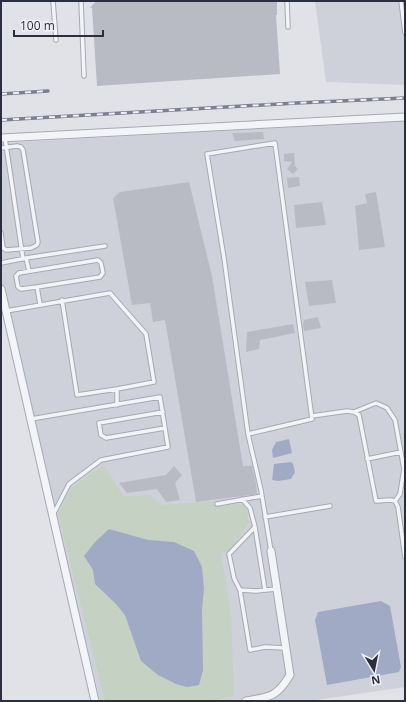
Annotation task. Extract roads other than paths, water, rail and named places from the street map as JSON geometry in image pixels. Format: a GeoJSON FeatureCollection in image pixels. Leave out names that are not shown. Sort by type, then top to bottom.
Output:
{"type":"FeatureCollection","features":[{"type":"Feature","properties":{"kind":"street"},"geometry":{"type":"LineString","coordinates":[[3,138],[405,117]]}},
{"type":"Feature","properties":{"kind":"street"},"geometry":{"type":"LineString","coordinates":[[1,289],[95,701]]}},
{"type":"Feature","properties":{"kind":"street"},"geometry":{"type":"LineString","coordinates":[[246,701],[264,698],[276,693],[284,686],[290,675],[271,552]]}},
{"type":"Feature","properties":{"kind":"lane"},"geometry":{"type":"LineString","coordinates":[[53,1],[56,40]]}},
{"type":"Feature","properties":{"kind":"lane"},"geometry":{"type":"LineString","coordinates":[[81,1],[84,76]]}},
{"type":"Feature","properties":{"kind":"lane"},"geometry":{"type":"LineString","coordinates":[[287,1],[288,27]]}},
{"type":"Feature","properties":{"kind":"lane"},"geometry":{"type":"LineString","coordinates":[[400,1],[405,33]]}},
{"type":"Feature","properties":{"kind":"lane"},"geometry":{"type":"LineString","coordinates":[[3,138],[3,148],[21,249],[29,271]]}},
{"type":"Feature","properties":{"kind":"lane"},"geometry":{"type":"LineString","coordinates":[[271,552],[262,496],[248,434],[224,258],[207,154],[276,143],[312,416]]}},
{"type":"Feature","properties":{"kind":"lane"},"geometry":{"type":"LineString","coordinates":[[1,233],[3,248],[6,250],[31,248],[37,245],[38,242],[23,150],[21,146],[3,148]]}},
{"type":"Feature","properties":{"kind":"lane"},"geometry":{"type":"LineString","coordinates":[[1,263],[105,246]]}},
{"type":"Feature","properties":{"kind":"lane"},"geometry":{"type":"LineString","coordinates":[[31,248],[32,257]]}},
{"type":"Feature","properties":{"kind":"lane"},"geometry":{"type":"LineString","coordinates":[[98,260],[101,262],[103,273],[100,277],[37,286],[21,289],[18,287],[16,276],[19,273],[29,271],[98,260]]}},
{"type":"Feature","properties":{"kind":"lane"},"geometry":{"type":"LineString","coordinates":[[37,286],[40,304]]}},
{"type":"Feature","properties":{"kind":"lane"},"geometry":{"type":"LineString","coordinates":[[6,310],[62,300],[110,293],[146,334],[154,382],[77,395],[62,300]]}},
{"type":"Feature","properties":{"kind":"lane"},"geometry":{"type":"LineString","coordinates":[[117,389],[117,405]]}},
{"type":"Feature","properties":{"kind":"lane"},"geometry":{"type":"LineString","coordinates":[[31,419],[160,397],[168,447],[101,460],[69,484],[53,514]]}},
{"type":"Feature","properties":{"kind":"lane"},"geometry":{"type":"LineString","coordinates":[[354,412],[376,403],[387,408],[395,420],[404,469],[400,494],[395,501]]}},
{"type":"Feature","properties":{"kind":"lane"},"geometry":{"type":"LineString","coordinates":[[248,434],[312,419],[312,416],[347,411],[354,412],[359,415],[376,501],[395,501]]}},
{"type":"Feature","properties":{"kind":"lane"},"geometry":{"type":"LineString","coordinates":[[163,412],[99,423],[101,435],[106,438],[165,428]]}},
{"type":"Feature","properties":{"kind":"lane"},"geometry":{"type":"LineString","coordinates":[[367,459],[401,452]]}},
{"type":"Feature","properties":{"kind":"lane"},"geometry":{"type":"LineString","coordinates":[[217,504],[262,496]]}},
{"type":"Feature","properties":{"kind":"lane"},"geometry":{"type":"LineString","coordinates":[[242,499],[250,508],[265,590]]}},
{"type":"Feature","properties":{"kind":"lane"},"geometry":{"type":"LineString","coordinates":[[395,501],[398,507],[405,557]]}},
{"type":"Feature","properties":{"kind":"lane"},"geometry":{"type":"LineString","coordinates":[[265,517],[330,506]]}},
{"type":"Feature","properties":{"kind":"lane"},"geometry":{"type":"LineString","coordinates":[[254,527],[229,554],[234,578],[240,590],[250,650],[265,647],[286,648]]}},
{"type":"Feature","properties":{"kind":"lane"},"geometry":{"type":"LineString","coordinates":[[240,590],[277,589]]}},
{"type":"Feature","properties":{"kind":"water"},"geometry":{"type":"Polygon","coordinates":[[[289,439],[292,453],[273,458],[272,450],[276,442],[289,439]]]}},
{"type":"Feature","properties":{"kind":"water"},"geometry":{"type":"Polygon","coordinates":[[[291,462],[295,472],[291,479],[278,481],[272,480],[274,464],[291,462]]]}},
{"type":"Feature","properties":{"kind":"water"},"geometry":{"type":"Polygon","coordinates":[[[109,529],[148,540],[174,542],[194,551],[202,567],[204,589],[202,609],[203,670],[199,685],[187,687],[176,684],[158,675],[141,661],[125,615],[95,584],[93,570],[84,556],[95,542],[109,529]]]}},
{"type":"Feature","properties":{"kind":"water"},"geometry":{"type":"Polygon","coordinates":[[[381,601],[390,606],[401,667],[399,672],[327,685],[315,620],[318,612],[381,601]]]}},
{"type":"Feature","properties":{"kind":"railway"},"geometry":{"type":"LineString","coordinates":[[1,94],[48,91]]}},
{"type":"Feature","properties":{"kind":"railway"},"geometry":{"type":"LineString","coordinates":[[1,120],[405,98]]}}]}
